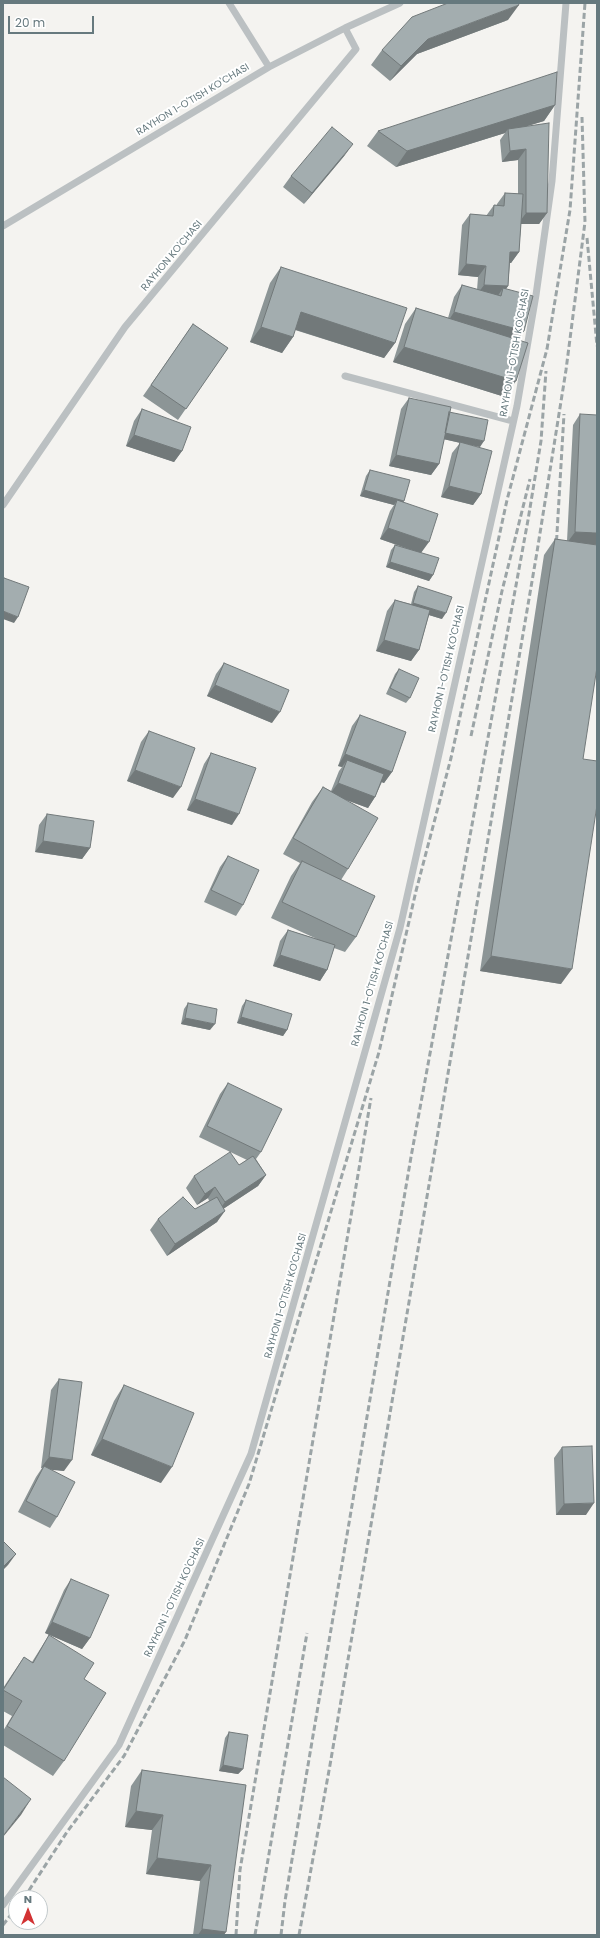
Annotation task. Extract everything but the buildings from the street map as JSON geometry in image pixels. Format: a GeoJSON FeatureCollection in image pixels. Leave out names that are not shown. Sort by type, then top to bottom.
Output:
{"type":"FeatureCollection","features":[{"type":"Feature","properties":{"kind":"street"},"geometry":{"type":"LineString","coordinates":[[229,3],[269,67]]}},
{"type":"Feature","properties":{"kind":"street","name":"RAYHON 1-O'TISH KO'CHASI"},"geometry":{"type":"LineString","coordinates":[[3,226],[269,67],[346,28],[400,3]]}},
{"type":"Feature","properties":{"kind":"street","name":"RAYHON 1-O'TISH KO'CHASI"},"geometry":{"type":"LineString","coordinates":[[3,1904],[119,1744],[251,1454],[400,928],[513,421],[536,295],[552,181],[566,3]]}},
{"type":"Feature","properties":{"kind":"street","name":"RAYHON KO'CHASI"},"geometry":{"type":"LineString","coordinates":[[3,505],[125,327],[356,50],[346,28]]}},
{"type":"Feature","properties":{"kind":"street"},"geometry":{"type":"LineString","coordinates":[[345,376],[513,421]]}},
{"type":"Feature","properties":{"kind":"railway"},"geometry":{"type":"LineString","coordinates":[[29,1890],[67,1832],[124,1756],[185,1640],[249,1484],[379,1052],[416,891],[451,758],[507,500],[547,349],[570,210],[585,3]]}},
{"type":"Feature","properties":{"kind":"railway"},"geometry":{"type":"LineString","coordinates":[[299,1935],[330,1765],[537,552],[566,370],[585,222],[582,117]]}},
{"type":"Feature","properties":{"kind":"railway"},"geometry":{"type":"LineString","coordinates":[[587,238],[597,346]]}},
{"type":"Feature","properties":{"kind":"railway"},"geometry":{"type":"LineString","coordinates":[[281,1935],[285,1901],[411,1157],[528,520],[541,441],[546,371]]}},
{"type":"Feature","properties":{"kind":"railway"},"geometry":{"type":"LineString","coordinates":[[556,550],[564,414]]}},
{"type":"Feature","properties":{"kind":"railway"},"geometry":{"type":"LineString","coordinates":[[471,736],[502,591],[530,479]]}},
{"type":"Feature","properties":{"kind":"railway"},"geometry":{"type":"LineString","coordinates":[[236,1935],[240,1870],[371,1098]]}},
{"type":"Feature","properties":{"kind":"railway"},"geometry":{"type":"LineString","coordinates":[[255,1935],[307,1633]]}},
{"type":"Feature","properties":{"kind":"railway"},"geometry":{"type":"LineString","coordinates":[[3,1925],[8,1918]]}}]}
